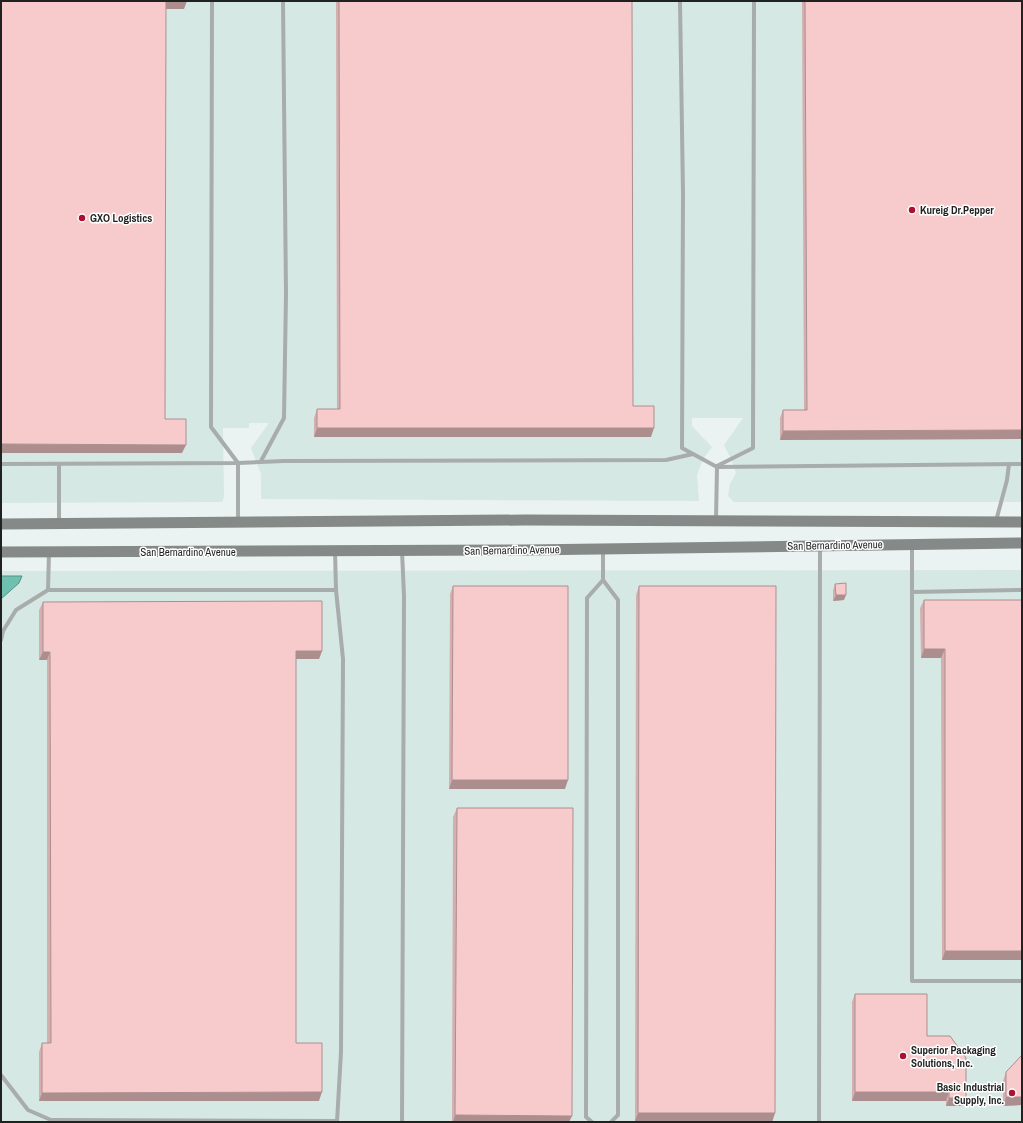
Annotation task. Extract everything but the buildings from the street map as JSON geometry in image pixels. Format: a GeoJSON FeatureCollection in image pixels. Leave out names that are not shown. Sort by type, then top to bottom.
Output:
{"type":"FeatureCollection","features":[{"type":"Feature","properties":{"kind":"main road","name":"San Bernardino Avenue"},"geometry":{"type":"LineString","coordinates":[[1,524],[517,520],[1022,522]]}},
{"type":"Feature","properties":{"kind":"main road","name":"San Bernardino Avenue"},"geometry":{"type":"LineString","coordinates":[[1,552],[402,551],[1022,543]]}},
{"type":"Feature","properties":{"kind":"lane"},"geometry":{"type":"LineString","coordinates":[[212,1],[211,427],[238,463],[238,522]]}},
{"type":"Feature","properties":{"kind":"lane"},"geometry":{"type":"LineString","coordinates":[[261,461],[284,418],[286,294],[283,1]]}},
{"type":"Feature","properties":{"kind":"lane"},"geometry":{"type":"LineString","coordinates":[[680,1],[682,448],[717,467],[1022,464]]}},
{"type":"Feature","properties":{"kind":"lane"},"geometry":{"type":"LineString","coordinates":[[717,467],[753,448],[754,1]]}},
{"type":"Feature","properties":{"kind":"lane"},"geometry":{"type":"LineString","coordinates":[[1,464],[238,463],[261,461],[666,460],[693,454]]}},
{"type":"Feature","properties":{"kind":"lane"},"geometry":{"type":"LineString","coordinates":[[59,464],[59,523]]}},
{"type":"Feature","properties":{"kind":"lane"},"geometry":{"type":"LineString","coordinates":[[996,522],[1007,480],[1009,464]]}},
{"type":"Feature","properties":{"kind":"lane"},"geometry":{"type":"LineString","coordinates":[[716,520],[717,467]]}},
{"type":"Feature","properties":{"kind":"lane"},"geometry":{"type":"LineString","coordinates":[[912,544],[912,981],[1022,981]]}},
{"type":"Feature","properties":{"kind":"lane"},"geometry":{"type":"LineString","coordinates":[[819,1122],[820,545]]}},
{"type":"Feature","properties":{"kind":"lane"},"geometry":{"type":"LineString","coordinates":[[602,548],[602,580],[618,600],[618,1115],[611,1122]]}},
{"type":"Feature","properties":{"kind":"lane"},"geometry":{"type":"LineString","coordinates":[[1,1075],[28,1110],[51,1121],[337,1121],[341,1052],[343,659],[336,590],[335,551]]}},
{"type":"Feature","properties":{"kind":"lane"},"geometry":{"type":"LineString","coordinates":[[402,551],[404,627],[402,1122]]}},
{"type":"Feature","properties":{"kind":"lane"},"geometry":{"type":"LineString","coordinates":[[48,590],[49,552]]}},
{"type":"Feature","properties":{"kind":"lane"},"geometry":{"type":"LineString","coordinates":[[592,1122],[586,1117],[587,598],[602,580]]}},
{"type":"Feature","properties":{"kind":"lane"},"geometry":{"type":"LineString","coordinates":[[1,640],[3,631],[16,610],[48,590],[336,590]]}},
{"type":"Feature","properties":{"kind":"lane"},"geometry":{"type":"LineString","coordinates":[[912,592],[1022,590]]}},
{"type":"Feature","properties":{"kind":"shaded area"},"geometry":{"type":"Polygon","coordinates":[[[1,1],[1022,1],[1022,502],[734,502],[728,496],[730,484],[736,473],[724,445],[743,418],[692,418],[692,426],[712,447],[703,459],[697,475],[699,501],[261,499],[261,474],[251,448],[269,423],[249,423],[249,428],[223,428],[224,497],[222,502],[1,503],[1,1]]]}},
{"type":"Feature","properties":{"kind":"shaded area"},"geometry":{"type":"Polygon","coordinates":[[[1022,570],[1022,1122],[1,1122],[1,571],[1022,570]]]}},
{"type":"Feature","properties":{"kind":"shaded area"},"geometry":{"type":"Polygon","coordinates":[[[1,576],[22,576],[19,583],[1,599],[1,576]]]}},
{"type":"Feature","properties":{"kind":"place","name":"Kureig Dr.Pepper"},"geometry":{"type":"Point","coordinates":[912,210]}},
{"type":"Feature","properties":{"kind":"place","name":"GXO Logistics"},"geometry":{"type":"Point","coordinates":[82,218]}},
{"type":"Feature","properties":{"kind":"place","name":"Superior Packaging Solutions, Inc."},"geometry":{"type":"Point","coordinates":[903,1056]}},
{"type":"Feature","properties":{"kind":"place","name":"Basic Industrial Supply, Inc."},"geometry":{"type":"Point","coordinates":[1012,1093]}}]}
